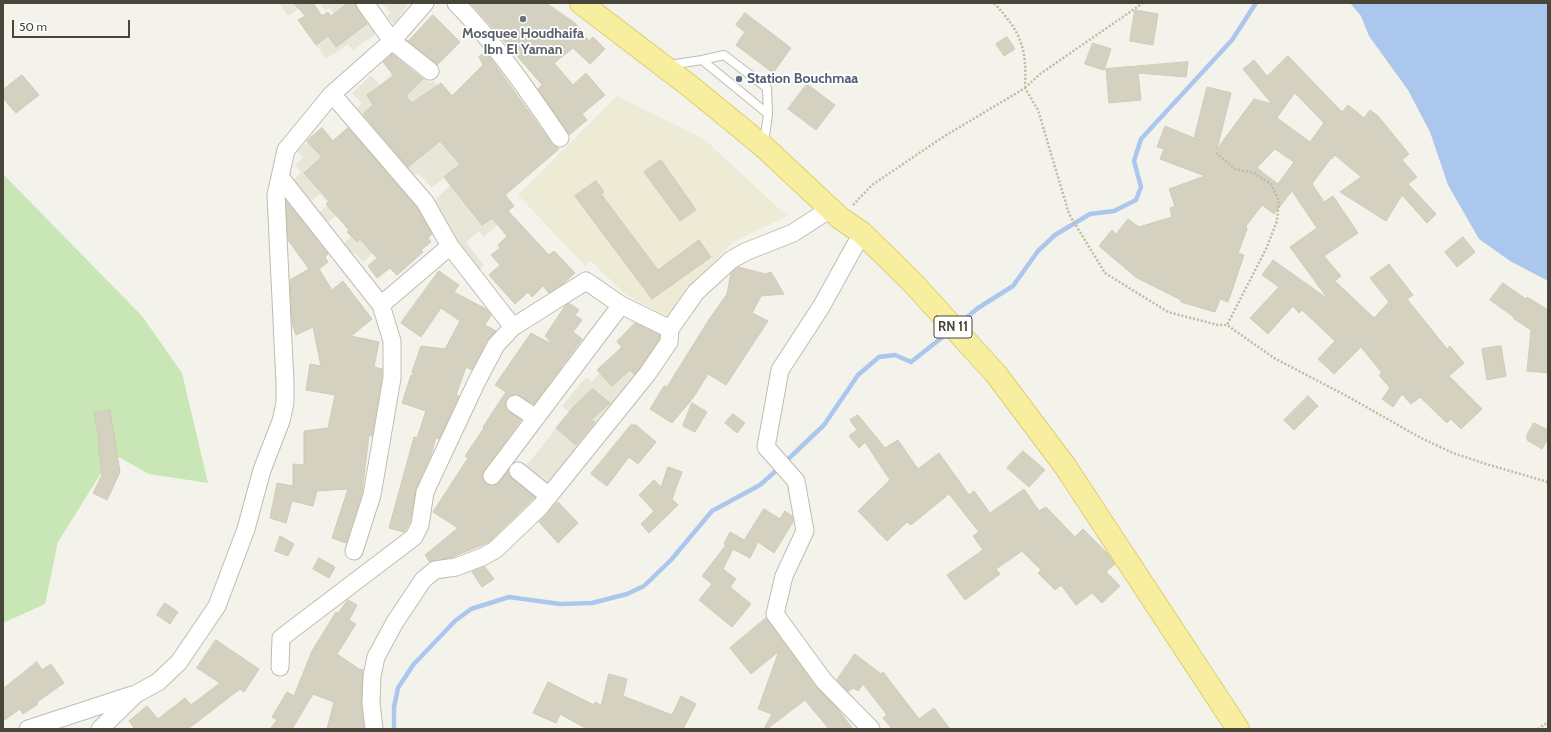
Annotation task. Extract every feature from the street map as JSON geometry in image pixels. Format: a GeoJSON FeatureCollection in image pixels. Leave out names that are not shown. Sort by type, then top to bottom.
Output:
{"type":"FeatureCollection","features":[{"type":"Feature","properties":{"kind":"main road","name":"RN 11"},"geometry":{"type":"LineString","coordinates":[[581,3],[664,66],[763,146],[835,213],[862,233],[912,282],[996,374],[1065,466],[1238,729]]}},
{"type":"Feature","properties":{"kind":"street"},"geometry":{"type":"LineString","coordinates":[[365,3],[392,41],[430,71]]}},
{"type":"Feature","properties":{"kind":"street"},"geometry":{"type":"LineString","coordinates":[[28,729],[136,694],[158,682],[179,662],[217,606],[240,548],[262,470],[281,421],[285,403],[276,195],[286,150],[332,94],[392,41],[425,3]]}},
{"type":"Feature","properties":{"kind":"street"},"geometry":{"type":"LineString","coordinates":[[456,3],[481,28],[511,66],[560,138]]}},
{"type":"Feature","properties":{"kind":"street"},"geometry":{"type":"LineString","coordinates":[[332,94],[425,202],[450,246],[513,327]]}},
{"type":"Feature","properties":{"kind":"street"},"geometry":{"type":"LineString","coordinates":[[280,177],[381,305],[392,341],[392,378],[372,495],[354,551]]}},
{"type":"Feature","properties":{"kind":"street"},"geometry":{"type":"LineString","coordinates":[[374,729],[371,703],[372,676],[376,657],[395,622],[423,580],[435,570],[456,567],[482,557],[495,550],[540,507],[648,373],[669,342],[670,329],[696,292],[731,260],[745,252],[793,233],[835,213]]}},
{"type":"Feature","properties":{"kind":"street"},"geometry":{"type":"LineString","coordinates":[[862,233],[822,307],[780,370],[766,447],[796,481],[805,531],[784,576],[775,614],[824,681],[871,729]]}},
{"type":"Feature","properties":{"kind":"street"},"geometry":{"type":"LineString","coordinates":[[381,305],[450,246]]}},
{"type":"Feature","properties":{"kind":"street"},"geometry":{"type":"LineString","coordinates":[[280,667],[281,638],[414,537],[420,525],[425,492],[477,381],[496,345],[513,327],[586,281],[621,305],[670,329]]}},
{"type":"Feature","properties":{"kind":"street"},"geometry":{"type":"LineString","coordinates":[[492,476],[621,305]]}},
{"type":"Feature","properties":{"kind":"street"},"geometry":{"type":"LineString","coordinates":[[515,404],[536,418]]}},
{"type":"Feature","properties":{"kind":"street"},"geometry":{"type":"LineString","coordinates":[[518,471],[549,496]]}},
{"type":"Feature","properties":{"kind":"street"},"geometry":{"type":"LineString","coordinates":[[100,729],[136,694]]}},
{"type":"Feature","properties":{"kind":"lane"},"geometry":{"type":"LineString","coordinates":[[664,66],[724,55],[767,88],[768,114],[763,146]]}},
{"type":"Feature","properties":{"kind":"lane"},"geometry":{"type":"LineString","coordinates":[[702,60],[768,114]]}},
{"type":"Feature","properties":{"kind":"path"},"geometry":{"type":"LineString","coordinates":[[994,3],[1020,36],[1026,62],[1025,88],[1038,110],[1069,214],[1105,273],[1168,312],[1218,325],[1227,325],[1274,358],[1345,395],[1421,438],[1473,460],[1548,482]]}},
{"type":"Feature","properties":{"kind":"path"},"geometry":{"type":"LineString","coordinates":[[835,213],[872,185],[943,137],[1025,88],[1040,74],[1143,3]]}},
{"type":"Feature","properties":{"kind":"path"},"geometry":{"type":"LineString","coordinates":[[1216,153],[1235,169],[1254,173],[1271,184],[1279,201],[1277,221],[1266,247],[1227,325]]}},
{"type":"Feature","properties":{"kind":"path"},"geometry":{"type":"LineString","coordinates":[[1538,729],[1548,722]]}},
{"type":"Feature","properties":{"kind":"shaded area"},"geometry":{"type":"Polygon","coordinates":[[[279,3],[307,3],[288,16],[279,3]]]}},
{"type":"Feature","properties":{"kind":"shaded area"},"geometry":{"type":"Polygon","coordinates":[[[320,3],[356,3],[377,33],[353,50],[348,44],[326,59],[310,36],[336,17],[329,8],[325,11],[320,3]]]}},
{"type":"Feature","properties":{"kind":"shaded area"},"geometry":{"type":"Polygon","coordinates":[[[381,3],[403,3],[407,6],[394,24],[387,16],[391,12],[381,3]]]}},
{"type":"Feature","properties":{"kind":"shaded area"},"geometry":{"type":"Polygon","coordinates":[[[402,64],[418,81],[423,76],[430,83],[433,80],[449,97],[452,94],[467,110],[462,161],[432,188],[418,173],[412,178],[366,128],[371,123],[357,108],[362,103],[352,93],[371,75],[380,85],[402,64]]]}},
{"type":"Feature","properties":{"kind":"shaded area"},"geometry":{"type":"Polygon","coordinates":[[[617,96],[704,139],[787,216],[733,242],[692,285],[668,317],[625,294],[591,261],[585,266],[518,195],[617,96]]]}},
{"type":"Feature","properties":{"kind":"shaded area"},"geometry":{"type":"Polygon","coordinates":[[[350,125],[388,169],[385,172],[394,196],[405,187],[424,209],[363,262],[354,252],[348,256],[340,247],[354,234],[337,215],[327,223],[318,213],[329,204],[320,194],[311,201],[293,180],[301,172],[295,165],[303,157],[297,151],[312,138],[322,149],[350,125]]]}},
{"type":"Feature","properties":{"kind":"shaded area"},"geometry":{"type":"Polygon","coordinates":[[[467,169],[509,215],[484,237],[479,231],[466,242],[484,265],[476,273],[435,200],[467,169]]]}},
{"type":"Feature","properties":{"kind":"shaded area"},"geometry":{"type":"Polygon","coordinates":[[[640,324],[663,342],[546,488],[523,470],[569,412],[562,406],[586,377],[592,382],[640,324]]]}},
{"type":"Feature","properties":{"kind":"green space"},"geometry":{"type":"Polygon","coordinates":[[[3,174],[142,316],[182,373],[208,483],[149,474],[113,454],[58,542],[45,604],[3,623],[3,174]]]}},
{"type":"Feature","properties":{"kind":"water"},"geometry":{"type":"Polygon","coordinates":[[[1350,3],[1548,3],[1548,281],[1510,261],[1479,239],[1448,185],[1430,132],[1408,90],[1369,36],[1361,16],[1350,3]]]}},
{"type":"Feature","properties":{"kind":"building"},"geometry":{"type":"Polygon","coordinates":[[[294,3],[313,3],[322,16],[328,12],[331,16],[348,3],[355,3],[357,9],[367,24],[336,47],[328,36],[316,45],[298,20],[305,16],[294,3]]]}},
{"type":"Feature","properties":{"kind":"building"},"geometry":{"type":"Polygon","coordinates":[[[471,3],[546,3],[575,23],[589,41],[593,37],[605,49],[590,64],[573,48],[554,63],[573,85],[586,73],[605,95],[582,114],[587,120],[569,135],[538,89],[542,85],[471,3]]]}},
{"type":"Feature","properties":{"kind":"building"},"geometry":{"type":"Polygon","coordinates":[[[1135,10],[1158,14],[1153,45],[1130,41],[1135,10]]]}},
{"type":"Feature","properties":{"kind":"building"},"geometry":{"type":"Polygon","coordinates":[[[745,13],[791,48],[773,73],[736,45],[745,32],[736,25],[745,13]]]}},
{"type":"Feature","properties":{"kind":"building"},"geometry":{"type":"Polygon","coordinates":[[[433,15],[460,42],[437,65],[406,40],[408,41],[433,15]]]}},
{"type":"Feature","properties":{"kind":"building"},"geometry":{"type":"Polygon","coordinates":[[[1007,37],[1015,49],[1004,56],[996,44],[1007,37]]]}},
{"type":"Feature","properties":{"kind":"building"},"geometry":{"type":"Polygon","coordinates":[[[1093,43],[1111,49],[1104,70],[1085,64],[1093,43]]]}},
{"type":"Feature","properties":{"kind":"building"},"geometry":{"type":"Polygon","coordinates":[[[486,52],[552,144],[559,149],[505,195],[514,206],[508,211],[549,255],[554,251],[575,273],[563,284],[549,293],[543,286],[532,297],[528,292],[515,304],[489,275],[500,265],[491,255],[500,248],[498,245],[507,236],[492,218],[482,225],[444,177],[460,164],[440,141],[408,167],[363,114],[373,105],[367,95],[394,76],[383,62],[392,54],[423,79],[406,96],[412,103],[441,83],[452,96],[483,65],[479,57],[486,52]]]}},
{"type":"Feature","properties":{"kind":"building"},"geometry":{"type":"Polygon","coordinates":[[[1288,56],[1342,112],[1348,105],[1364,118],[1370,110],[1378,116],[1409,154],[1402,160],[1417,177],[1408,184],[1436,214],[1427,223],[1402,195],[1386,221],[1340,192],[1361,177],[1335,155],[1332,159],[1331,158],[1312,184],[1324,202],[1333,196],[1358,233],[1324,256],[1341,276],[1335,281],[1374,318],[1389,302],[1370,278],[1389,264],[1413,295],[1407,299],[1447,349],[1450,346],[1464,363],[1449,376],[1482,409],[1461,429],[1451,419],[1447,423],[1420,397],[1411,404],[1402,394],[1393,407],[1382,399],[1390,388],[1379,375],[1382,373],[1361,347],[1334,374],[1318,359],[1335,341],[1302,310],[1299,313],[1293,306],[1268,334],[1250,318],[1279,287],[1262,275],[1273,260],[1328,299],[1290,247],[1317,228],[1292,191],[1274,214],[1262,205],[1246,226],[1247,229],[1238,253],[1244,255],[1228,302],[1220,299],[1215,312],[1181,302],[1181,300],[1137,278],[1099,246],[1112,230],[1116,234],[1128,219],[1139,227],[1172,217],[1170,208],[1175,206],[1169,189],[1205,176],[1160,159],[1164,149],[1157,147],[1165,126],[1194,138],[1207,87],[1231,93],[1217,149],[1254,99],[1272,104],[1243,69],[1254,60],[1267,76],[1288,56]],[[1295,93],[1277,118],[1310,142],[1324,123],[1295,93]],[[1275,149],[1257,168],[1278,184],[1294,162],[1275,149]]]}},
{"type":"Feature","properties":{"kind":"building"},"geometry":{"type":"Polygon","coordinates":[[[1188,62],[1186,77],[1138,73],[1141,100],[1109,103],[1106,69],[1188,62]]]}},
{"type":"Feature","properties":{"kind":"building"},"geometry":{"type":"Polygon","coordinates":[[[22,75],[39,95],[16,113],[3,98],[3,90],[22,75]]]}},
{"type":"Feature","properties":{"kind":"building"},"geometry":{"type":"Polygon","coordinates":[[[807,84],[835,105],[816,130],[788,109],[807,84]]]}},
{"type":"Feature","properties":{"kind":"building"},"geometry":{"type":"Polygon","coordinates":[[[322,128],[333,141],[348,128],[417,208],[432,234],[428,238],[431,242],[421,250],[423,252],[397,275],[390,268],[377,278],[368,266],[377,258],[360,239],[357,242],[347,232],[349,230],[326,204],[329,201],[304,173],[322,157],[307,141],[322,128]]]}},
{"type":"Feature","properties":{"kind":"building"},"geometry":{"type":"Polygon","coordinates":[[[661,160],[696,210],[680,221],[644,172],[661,160]]]}},
{"type":"Feature","properties":{"kind":"building"},"geometry":{"type":"Polygon","coordinates":[[[596,181],[604,192],[601,194],[658,270],[699,240],[711,257],[652,299],[575,196],[596,181]]]}},
{"type":"Feature","properties":{"kind":"building"},"geometry":{"type":"Polygon","coordinates":[[[286,201],[328,254],[325,257],[328,262],[319,269],[332,290],[343,281],[372,319],[351,336],[379,342],[374,367],[382,369],[382,377],[372,436],[369,435],[362,493],[346,543],[332,538],[348,489],[317,491],[313,506],[292,501],[286,523],[270,518],[277,483],[293,486],[293,464],[304,465],[304,431],[328,428],[335,395],[306,390],[310,364],[321,366],[313,327],[296,335],[292,323],[290,280],[309,269],[288,240],[286,201]]]}},
{"type":"Feature","properties":{"kind":"building"},"geometry":{"type":"Polygon","coordinates":[[[1463,237],[1475,252],[1457,267],[1445,252],[1463,237]]]}},
{"type":"Feature","properties":{"kind":"building"},"geometry":{"type":"Polygon","coordinates":[[[738,267],[766,274],[771,272],[784,294],[761,296],[752,313],[768,321],[726,385],[708,374],[693,398],[672,423],[650,409],[664,386],[667,387],[708,321],[727,294],[731,273],[738,267]]]}},
{"type":"Feature","properties":{"kind":"building"},"geometry":{"type":"Polygon","coordinates":[[[439,271],[459,285],[454,292],[486,309],[491,315],[485,325],[496,331],[487,340],[472,370],[466,367],[456,395],[459,396],[439,439],[436,438],[431,455],[416,488],[410,522],[404,532],[389,528],[414,437],[417,438],[426,411],[402,403],[411,375],[414,375],[412,372],[421,346],[445,349],[460,321],[441,308],[421,337],[401,323],[439,271]]]}},
{"type":"Feature","properties":{"kind":"building"},"geometry":{"type":"Polygon","coordinates":[[[1503,283],[1526,299],[1527,297],[1548,310],[1548,373],[1527,371],[1531,330],[1490,300],[1503,283]]]}},
{"type":"Feature","properties":{"kind":"building"},"geometry":{"type":"Polygon","coordinates":[[[569,303],[579,310],[575,315],[582,320],[573,332],[582,339],[534,404],[516,394],[507,398],[505,403],[506,409],[521,420],[482,474],[486,484],[491,486],[500,482],[508,471],[512,479],[535,497],[489,542],[453,557],[430,562],[425,555],[458,528],[433,512],[468,458],[465,456],[506,392],[495,385],[531,333],[553,345],[545,336],[565,306],[569,303]]]}},
{"type":"Feature","properties":{"kind":"building"},"geometry":{"type":"Polygon","coordinates":[[[635,323],[660,335],[659,339],[636,373],[634,374],[630,370],[612,386],[597,370],[622,347],[617,342],[635,323]]]}},
{"type":"Feature","properties":{"kind":"building"},"geometry":{"type":"Polygon","coordinates":[[[1501,346],[1506,376],[1487,380],[1482,349],[1501,346]]]}},
{"type":"Feature","properties":{"kind":"building"},"geometry":{"type":"Polygon","coordinates":[[[593,389],[610,403],[591,420],[595,422],[576,445],[556,428],[576,404],[593,389]]]}},
{"type":"Feature","properties":{"kind":"building"},"geometry":{"type":"Polygon","coordinates":[[[1308,396],[1318,406],[1294,430],[1284,420],[1308,396]]]}},
{"type":"Feature","properties":{"kind":"building"},"geometry":{"type":"Polygon","coordinates":[[[692,403],[707,412],[695,432],[683,426],[692,403]]]}},
{"type":"Feature","properties":{"kind":"building"},"geometry":{"type":"Polygon","coordinates":[[[110,410],[120,472],[107,500],[93,493],[102,475],[98,444],[100,443],[94,413],[110,410]]]}},
{"type":"Feature","properties":{"kind":"building"},"geometry":{"type":"Polygon","coordinates":[[[733,414],[745,423],[737,433],[725,423],[733,414]]]}},
{"type":"Feature","properties":{"kind":"building"},"geometry":{"type":"Polygon","coordinates":[[[858,415],[885,448],[898,440],[918,469],[939,453],[969,495],[974,491],[990,513],[1024,489],[1039,511],[1046,507],[1075,537],[1083,529],[1107,553],[1115,564],[1106,572],[1120,586],[1102,603],[1092,593],[1076,605],[1061,585],[1055,590],[1038,573],[1041,570],[1022,551],[996,569],[1000,574],[965,600],[947,575],[983,550],[973,536],[979,532],[949,494],[911,525],[907,522],[887,541],[858,511],[890,480],[865,442],[859,448],[849,436],[857,430],[850,420],[858,415]]]}},
{"type":"Feature","properties":{"kind":"building"},"geometry":{"type":"Polygon","coordinates":[[[1534,423],[1548,430],[1548,438],[1542,449],[1527,440],[1527,435],[1534,423]]]}},
{"type":"Feature","properties":{"kind":"building"},"geometry":{"type":"Polygon","coordinates":[[[631,425],[636,425],[656,442],[638,464],[629,457],[607,486],[591,474],[631,425]]]}},
{"type":"Feature","properties":{"kind":"building"},"geometry":{"type":"Polygon","coordinates":[[[1023,451],[1045,470],[1029,487],[1007,468],[1023,451]]]}},
{"type":"Feature","properties":{"kind":"building"},"geometry":{"type":"Polygon","coordinates":[[[668,467],[682,472],[672,499],[678,505],[649,533],[641,524],[654,511],[639,495],[654,480],[661,487],[668,467]]]}},
{"type":"Feature","properties":{"kind":"building"},"geometry":{"type":"Polygon","coordinates":[[[558,502],[578,523],[558,543],[539,522],[558,502]]]}},
{"type":"Feature","properties":{"kind":"building"},"geometry":{"type":"Polygon","coordinates":[[[764,509],[780,519],[785,511],[792,516],[793,522],[774,553],[758,542],[750,558],[733,549],[723,569],[736,579],[730,587],[751,604],[732,627],[699,600],[712,584],[702,576],[726,545],[724,544],[730,532],[744,540],[764,509]]]}},
{"type":"Feature","properties":{"kind":"building"},"geometry":{"type":"Polygon","coordinates":[[[280,536],[294,544],[288,556],[275,551],[280,536]]]}},
{"type":"Feature","properties":{"kind":"building"},"geometry":{"type":"Polygon","coordinates":[[[319,558],[335,567],[329,578],[313,569],[319,558]]]}},
{"type":"Feature","properties":{"kind":"building"},"geometry":{"type":"Polygon","coordinates":[[[485,567],[494,579],[482,587],[472,572],[485,567]]]}},
{"type":"Feature","properties":{"kind":"building"},"geometry":{"type":"Polygon","coordinates":[[[348,600],[357,605],[349,620],[356,624],[337,654],[359,669],[363,670],[361,703],[364,729],[327,729],[334,702],[313,694],[292,729],[270,729],[277,720],[272,717],[287,692],[294,696],[312,651],[336,612],[338,613],[348,600]]]}},
{"type":"Feature","properties":{"kind":"building"},"geometry":{"type":"Polygon","coordinates":[[[165,603],[178,612],[170,624],[157,615],[165,603]]]}},
{"type":"Feature","properties":{"kind":"building"},"geometry":{"type":"Polygon","coordinates":[[[766,618],[816,687],[836,707],[853,729],[829,729],[805,700],[767,729],[764,729],[772,714],[758,709],[779,651],[751,674],[730,648],[766,618]]]}},
{"type":"Feature","properties":{"kind":"building"},"geometry":{"type":"Polygon","coordinates":[[[216,640],[259,669],[244,692],[240,689],[188,729],[135,729],[129,721],[147,706],[158,719],[185,698],[191,705],[220,683],[197,668],[216,640]]]}},
{"type":"Feature","properties":{"kind":"building"},"geometry":{"type":"Polygon","coordinates":[[[855,654],[881,674],[883,672],[919,719],[934,708],[950,729],[892,729],[883,718],[887,715],[863,684],[858,691],[853,688],[848,692],[837,680],[855,654]]]}},
{"type":"Feature","properties":{"kind":"building"},"geometry":{"type":"Polygon","coordinates":[[[37,662],[42,670],[51,664],[64,683],[23,714],[20,709],[3,721],[3,689],[37,662]]]}},
{"type":"Feature","properties":{"kind":"building"},"geometry":{"type":"Polygon","coordinates":[[[609,674],[627,679],[623,696],[672,715],[681,696],[696,704],[683,729],[587,729],[560,714],[556,723],[533,713],[548,682],[594,705],[595,702],[601,705],[609,674]]]}},
{"type":"Feature","properties":{"kind":"waterway"},"geometry":{"type":"LineString","coordinates":[[958,325],[978,308],[1013,286],[1038,251],[1055,235],[1090,214],[1114,211],[1136,200],[1141,187],[1134,161],[1141,139],[1232,40],[1256,3]]}},
{"type":"Feature","properties":{"kind":"waterway"},"geometry":{"type":"LineString","coordinates":[[784,463],[824,425],[858,375],[879,357],[895,355],[911,362],[949,332]]}},
{"type":"Feature","properties":{"kind":"waterway"},"geometry":{"type":"LineString","coordinates":[[394,729],[394,707],[398,688],[413,665],[455,621],[471,609],[509,597],[560,604],[592,603],[627,594],[644,586],[671,560],[712,511],[760,485],[779,468]]}},
{"type":"Feature","properties":{"kind":"place","name":"Mosquee Houdhaifa Ibn El Yaman"},"geometry":{"type":"Point","coordinates":[523,19]}},
{"type":"Feature","properties":{"kind":"place","name":"Station Bouchmaa"},"geometry":{"type":"Point","coordinates":[739,79]}}]}
